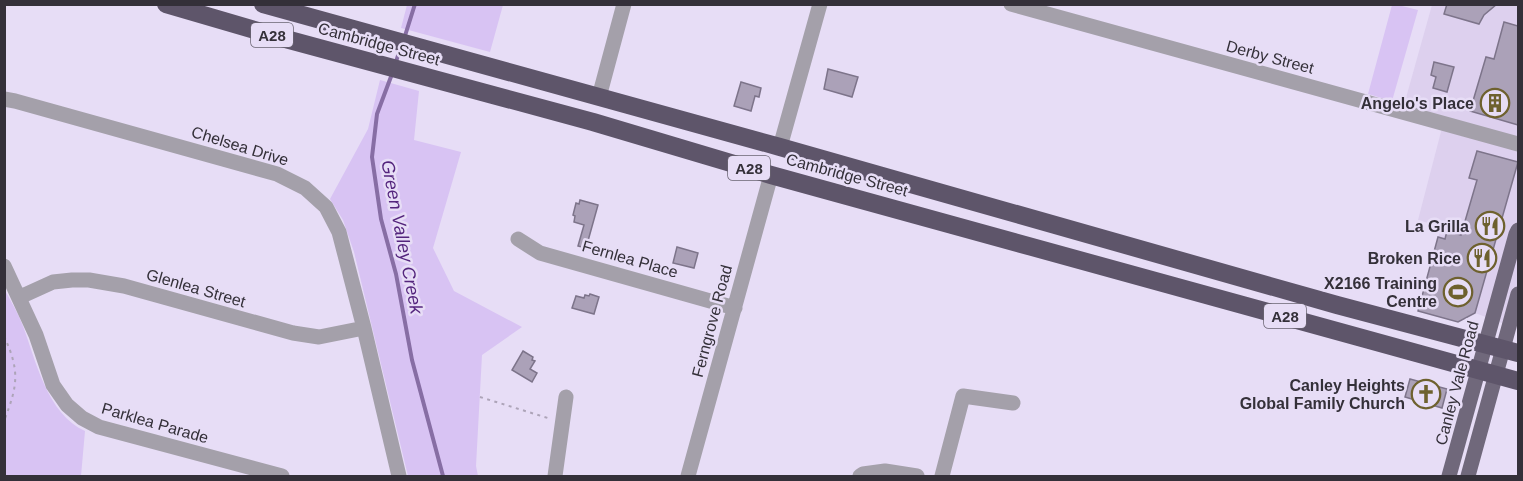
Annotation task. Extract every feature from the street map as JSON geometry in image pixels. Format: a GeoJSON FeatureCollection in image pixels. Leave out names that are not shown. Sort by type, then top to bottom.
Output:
{"type":"FeatureCollection","features":[{"type":"Feature","properties":{"kind":"highway","name":"Cambridge Street"},"geometry":{"type":"LineString","coordinates":[[166,4],[593,122],[771,175],[1518,381]]}},
{"type":"Feature","properties":{"kind":"highway","name":"Cambridge Street"},"geometry":{"type":"LineString","coordinates":[[262,4],[1511,352]]}},
{"type":"Feature","properties":{"kind":"main road","name":"Canley Vale Road"},"geometry":{"type":"LineString","coordinates":[[1449,477],[1518,230]]}},
{"type":"Feature","properties":{"kind":"main road"},"geometry":{"type":"LineString","coordinates":[[1468,477],[1497,374],[1511,352],[1518,294]]}},
{"type":"Feature","properties":{"kind":"street"},"geometry":{"type":"LineString","coordinates":[[598,97],[624,4]]}},
{"type":"Feature","properties":{"kind":"street"},"geometry":{"type":"LineString","coordinates":[[780,147],[820,4]]}},
{"type":"Feature","properties":{"kind":"street","name":"Derby Street"},"geometry":{"type":"LineString","coordinates":[[1011,4],[1518,144]]}},
{"type":"Feature","properties":{"kind":"street","name":"Chelsea Drive"},"geometry":{"type":"LineString","coordinates":[[4,99],[277,174],[305,188],[326,207],[339,232],[399,477]]}},
{"type":"Feature","properties":{"kind":"street","name":"Ferngrove Road"},"geometry":{"type":"LineString","coordinates":[[688,477],[771,175]]}},
{"type":"Feature","properties":{"kind":"street","name":"Fernlea Place"},"geometry":{"type":"LineString","coordinates":[[518,239],[540,253],[735,308]]}},
{"type":"Feature","properties":{"kind":"street","name":"Parklea Parade"},"geometry":{"type":"LineString","coordinates":[[4,266],[36,335],[53,385],[67,405],[82,418],[99,427],[282,477]]}},
{"type":"Feature","properties":{"kind":"street","name":"Glenlea Street"},"geometry":{"type":"LineString","coordinates":[[20,297],[54,282],[89,280],[124,286],[292,333],[318,337],[364,328]]}},
{"type":"Feature","properties":{"kind":"street"},"geometry":{"type":"LineString","coordinates":[[942,477],[963,396],[1013,403]]}},
{"type":"Feature","properties":{"kind":"street"},"geometry":{"type":"LineString","coordinates":[[555,477],[566,397]]}},
{"type":"Feature","properties":{"kind":"street"},"geometry":{"type":"LineString","coordinates":[[860,477],[863,474],[885,471],[918,477]]}},
{"type":"Feature","properties":{"kind":"path"},"geometry":{"type":"LineString","coordinates":[[4,336],[10,348],[16,379],[15,391],[4,421]]}},
{"type":"Feature","properties":{"kind":"path"},"geometry":{"type":"LineString","coordinates":[[480,397],[563,423]]}},
{"type":"Feature","properties":{"kind":"shaded area"},"geometry":{"type":"Polygon","coordinates":[[[407,4],[503,5],[490,52],[401,28],[407,4]]]}},
{"type":"Feature","properties":{"kind":"shaded area"},"geometry":{"type":"Polygon","coordinates":[[[1392,5],[1418,10],[1392,101],[1368,94],[1392,5]]]}},
{"type":"Feature","properties":{"kind":"shaded area"},"geometry":{"type":"Polygon","coordinates":[[[1432,5],[1518,5],[1518,329],[1475,313],[1458,322],[1418,311],[1441,227],[1418,220],[1443,124],[1402,112],[1432,5]]]}},
{"type":"Feature","properties":{"kind":"shaded area"},"geometry":{"type":"Polygon","coordinates":[[[380,80],[419,91],[414,140],[461,152],[433,248],[454,291],[522,327],[482,355],[476,466],[478,476],[408,476],[354,252],[343,220],[330,199],[368,129],[380,80]]]}},
{"type":"Feature","properties":{"kind":"shaded area"},"geometry":{"type":"Polygon","coordinates":[[[4,289],[21,321],[38,370],[52,400],[72,423],[85,431],[81,476],[5,476],[4,289]]]}},
{"type":"Feature","properties":{"kind":"building"},"geometry":{"type":"Polygon","coordinates":[[[1447,4],[1497,4],[1484,15],[1479,24],[1444,14],[1447,4]]]}},
{"type":"Feature","properties":{"kind":"building"},"geometry":{"type":"Polygon","coordinates":[[[1504,22],[1518,26],[1518,125],[1470,111],[1486,57],[1494,59],[1504,22]]]}},
{"type":"Feature","properties":{"kind":"building"},"geometry":{"type":"Polygon","coordinates":[[[1434,62],[1454,67],[1447,92],[1433,88],[1436,77],[1431,75],[1434,62]]]}},
{"type":"Feature","properties":{"kind":"building"},"geometry":{"type":"Polygon","coordinates":[[[828,69],[858,77],[852,97],[824,89],[828,69]]]}},
{"type":"Feature","properties":{"kind":"building"},"geometry":{"type":"Polygon","coordinates":[[[741,82],[761,88],[759,97],[755,96],[751,111],[734,106],[741,82]]]}},
{"type":"Feature","properties":{"kind":"building"},"geometry":{"type":"Polygon","coordinates":[[[1477,151],[1518,162],[1475,313],[1458,322],[1418,311],[1438,237],[1445,239],[1447,231],[1461,235],[1477,180],[1469,178],[1477,151]]]}},
{"type":"Feature","properties":{"kind":"building"},"geometry":{"type":"Polygon","coordinates":[[[580,200],[598,205],[586,248],[578,246],[584,225],[574,222],[575,216],[573,215],[576,203],[579,204],[580,200]]]}},
{"type":"Feature","properties":{"kind":"building"},"geometry":{"type":"Polygon","coordinates":[[[677,247],[698,253],[694,268],[673,263],[677,247]]]}},
{"type":"Feature","properties":{"kind":"building"},"geometry":{"type":"Polygon","coordinates":[[[585,295],[599,297],[594,314],[572,308],[576,296],[584,298],[585,295]]]}},
{"type":"Feature","properties":{"kind":"building"},"geometry":{"type":"Polygon","coordinates":[[[523,351],[535,361],[530,369],[537,373],[532,382],[512,370],[523,351]]]}},
{"type":"Feature","properties":{"kind":"building","name":"Canley Heights Global Family Church"},"geometry":{"type":"Polygon","coordinates":[[[1410,379],[1447,389],[1442,408],[1405,397],[1410,379]]]}},
{"type":"Feature","properties":{"kind":"waterway","name":"Green Valley Creek"},"geometry":{"type":"LineString","coordinates":[[404,39],[415,4]]}},
{"type":"Feature","properties":{"kind":"waterway","name":"Green Valley Creek"},"geometry":{"type":"LineString","coordinates":[[395,65],[400,49]]}},
{"type":"Feature","properties":{"kind":"waterway","name":"Green Valley Creek"},"geometry":{"type":"LineString","coordinates":[[392,74],[377,114],[372,157],[381,219],[396,274],[412,360],[443,476]]}},
{"type":"Feature","properties":{"kind":"place","name":"Angelo's Place"},"geometry":{"type":"Point","coordinates":[1495,103]}},
{"type":"Feature","properties":{"kind":"place","name":"La Grilla"},"geometry":{"type":"Point","coordinates":[1490,226]}},
{"type":"Feature","properties":{"kind":"place","name":"Broken Rice"},"geometry":{"type":"Point","coordinates":[1482,258]}},
{"type":"Feature","properties":{"kind":"place","name":"X2166 Training Centre"},"geometry":{"type":"Point","coordinates":[1458,292]}},
{"type":"Feature","properties":{"kind":"place","name":"Canley Heights Global Family Church"},"geometry":{"type":"Point","coordinates":[1426,394]}}]}
